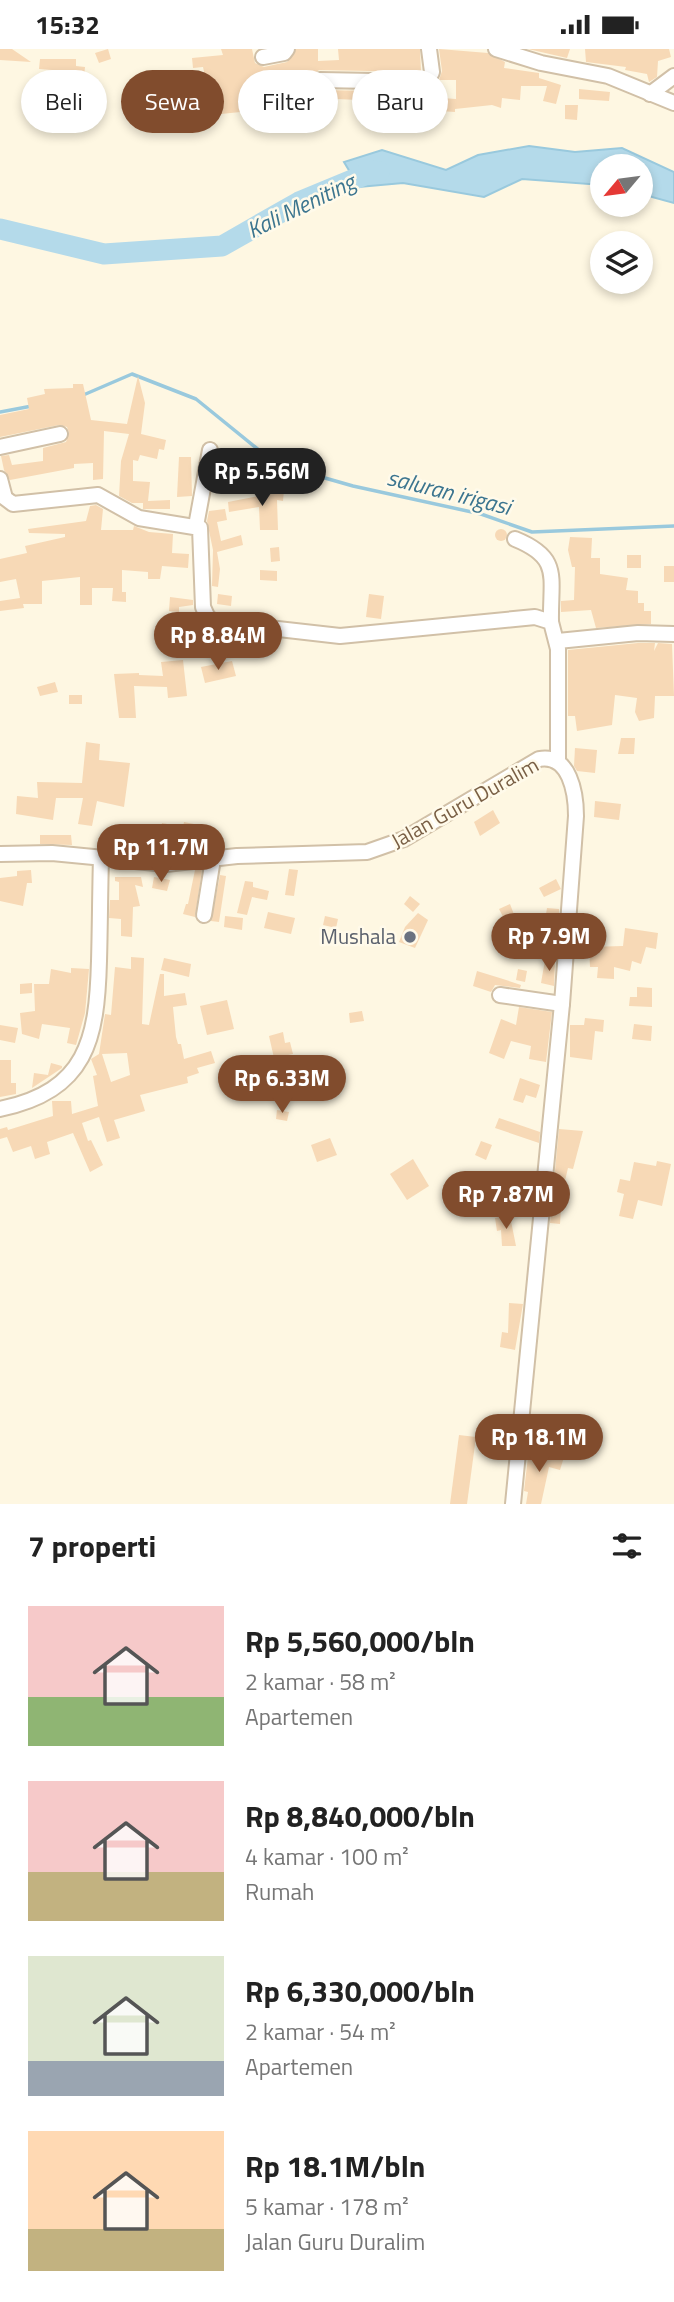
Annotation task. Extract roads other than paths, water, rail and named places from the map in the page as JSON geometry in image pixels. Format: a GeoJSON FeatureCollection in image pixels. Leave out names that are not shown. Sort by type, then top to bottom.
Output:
{"type":"FeatureCollection","features":[{"type":"Feature","properties":{"kind":"street"},"geometry":{"type":"LineString","coordinates":[[263,57],[284,53],[287,49]]}},
{"type":"Feature","properties":{"kind":"street"},"geometry":{"type":"LineString","coordinates":[[338,80],[427,82],[432,72],[429,49]]}},
{"type":"Feature","properties":{"kind":"street"},"geometry":{"type":"LineString","coordinates":[[496,49],[541,63],[608,76],[674,103]]}},
{"type":"Feature","properties":{"kind":"street"},"geometry":{"type":"LineString","coordinates":[[650,94],[674,76]]}},
{"type":"Feature","properties":{"kind":"street"},"geometry":{"type":"LineString","coordinates":[[0,447],[60,434]]}},
{"type":"Feature","properties":{"kind":"street"},"geometry":{"type":"LineString","coordinates":[[196,526],[210,450]]}},
{"type":"Feature","properties":{"kind":"street"},"geometry":{"type":"LineString","coordinates":[[0,479],[5,498],[13,504],[98,495],[139,518],[201,529],[203,607],[208,618],[216,622],[340,636],[535,617],[551,622]]}},
{"type":"Feature","properties":{"kind":"street"},"geometry":{"type":"LineString","coordinates":[[515,539],[535,547],[549,562],[551,622],[558,641],[558,762]]}},
{"type":"Feature","properties":{"kind":"street"},"geometry":{"type":"LineString","coordinates":[[558,641],[638,633],[674,634]]}},
{"type":"Feature","properties":{"kind":"street","name":"Jalan Guru Duralim"},"geometry":{"type":"LineString","coordinates":[[0,855],[52,853],[166,864],[383,849],[540,759],[558,762],[570,779],[576,816],[562,1004],[513,1504]]}},
{"type":"Feature","properties":{"kind":"street"},"geometry":{"type":"LineString","coordinates":[[0,1109],[36,1098],[55,1088],[78,1065],[89,1046],[94,1025],[98,977],[101,858]]}},
{"type":"Feature","properties":{"kind":"street"},"geometry":{"type":"LineString","coordinates":[[204,915],[213,859]]}},
{"type":"Feature","properties":{"kind":"street"},"geometry":{"type":"LineString","coordinates":[[500,995],[562,1004]]}},
{"type":"Feature","properties":{"kind":"water"},"geometry":{"type":"Polygon","coordinates":[[[529,146],[575,152],[622,148],[635,154],[590,154],[590,184],[522,179],[484,197],[403,183],[359,187],[344,162],[382,150],[446,170],[478,155],[529,146]]]}},
{"type":"Feature","properties":{"kind":"water"},"geometry":{"type":"Polygon","coordinates":[[[653,162],[674,172],[674,203],[653,197],[653,162]]]}},
{"type":"Feature","properties":{"kind":"waterway","name":"Kali Meniting"},"geometry":{"type":"LineString","coordinates":[[0,229],[104,254],[222,246],[299,202],[374,171],[379,172]]}},
{"type":"Feature","properties":{"kind":"waterway","name":"saluran irigasi"},"geometry":{"type":"LineString","coordinates":[[81,396],[132,374],[196,399],[276,464],[353,486],[481,514],[532,532],[674,526]]}},
{"type":"Feature","properties":{"kind":"waterway","name":"saluran irigasi"},"geometry":{"type":"LineString","coordinates":[[0,412],[32,406]]}},
{"type":"Feature","properties":{"kind":"place","name":"Mushala"},"geometry":{"type":"Point","coordinates":[410,937]}}]}
